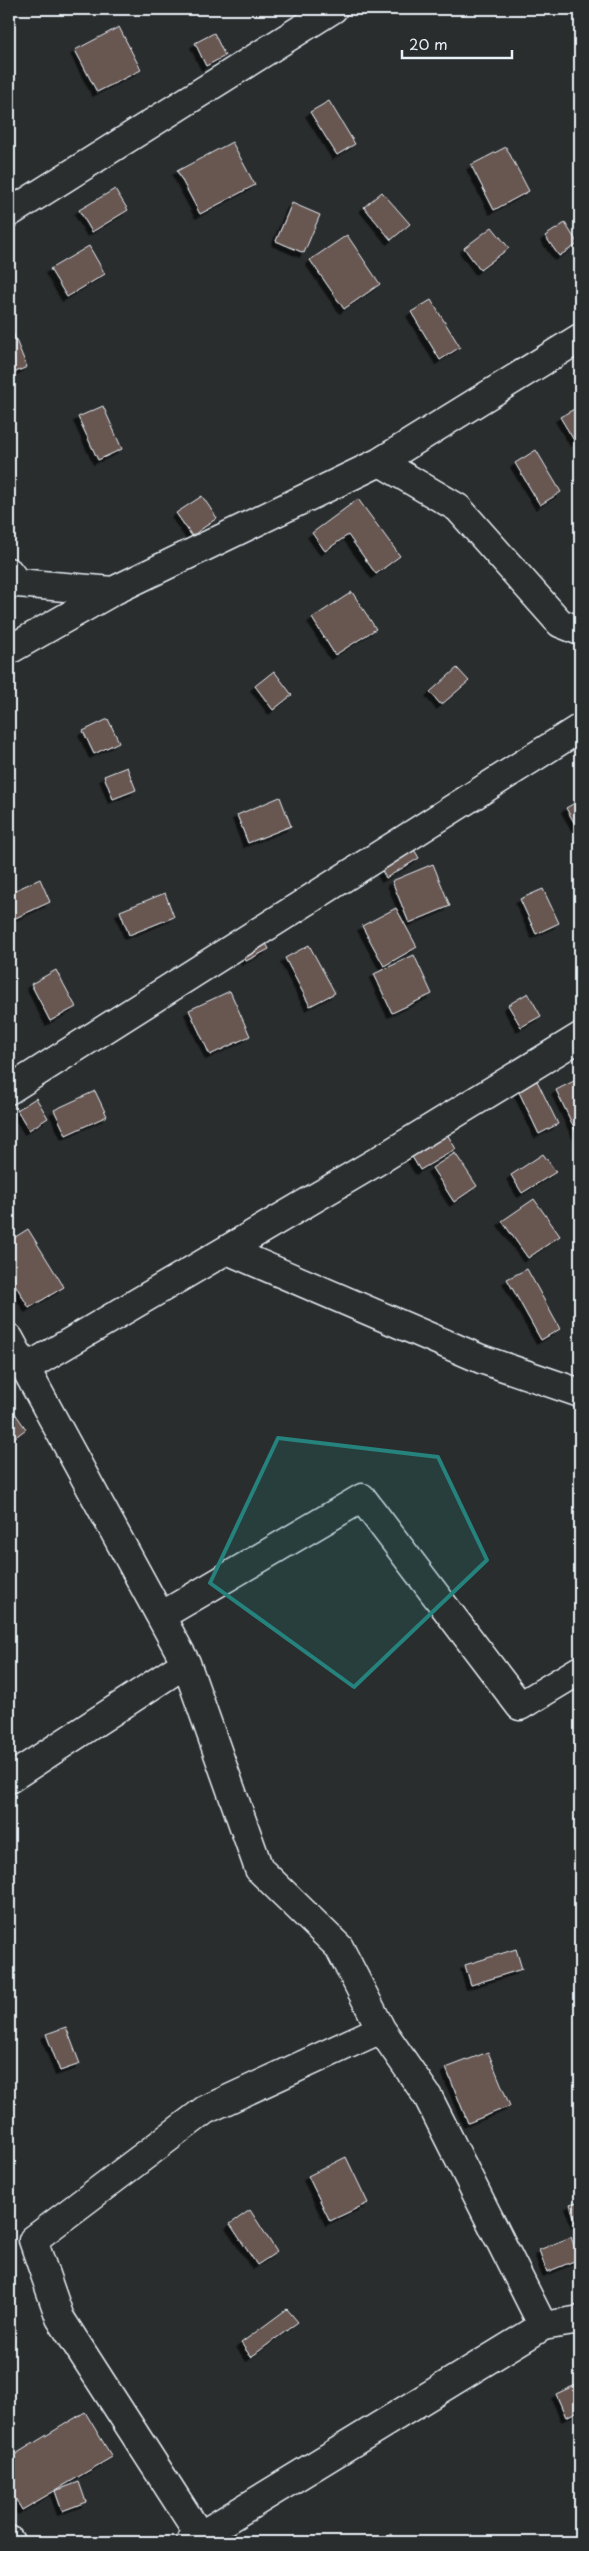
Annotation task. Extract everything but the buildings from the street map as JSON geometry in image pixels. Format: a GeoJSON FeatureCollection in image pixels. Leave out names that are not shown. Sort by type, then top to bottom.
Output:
{"type":"FeatureCollection","features":[{"type":"Feature","properties":{"kind":"street"},"geometry":{"type":"LineString","coordinates":[[9,213],[333,9]]}},
{"type":"Feature","properties":{"kind":"street"},"geometry":{"type":"LineString","coordinates":[[9,650],[113,591],[380,462],[580,338]]}},
{"type":"Feature","properties":{"kind":"street"},"geometry":{"type":"LineString","coordinates":[[380,462],[458,508],[560,623],[580,631]]}},
{"type":"Feature","properties":{"kind":"street"},"geometry":{"type":"LineString","coordinates":[[9,572],[17,583],[113,591]]}},
{"type":"Feature","properties":{"kind":"street"},"geometry":{"type":"LineString","coordinates":[[9,1090],[580,728]]}},
{"type":"Feature","properties":{"kind":"street"},"geometry":{"type":"LineString","coordinates":[[26,1368],[376,1162],[580,1037]]}},
{"type":"Feature","properties":{"kind":"street"},"geometry":{"type":"LineString","coordinates":[[227,1250],[481,1359],[580,1393]]}},
{"type":"Feature","properties":{"kind":"street"},"geometry":{"type":"LineString","coordinates":[[9,1338],[186,1663],[259,1869],[339,1947],[381,2029],[428,2097],[543,2326]]}},
{"type":"Feature","properties":{"kind":"street"},"geometry":{"type":"LineString","coordinates":[[161,1616],[362,1498],[520,1706],[580,1670]]}},
{"type":"Feature","properties":{"kind":"street"},"geometry":{"type":"LineString","coordinates":[[9,1780],[186,1663]]}},
{"type":"Feature","properties":{"kind":"street"},"geometry":{"type":"LineString","coordinates":[[381,2029],[205,2110],[33,2240],[60,2318],[198,2540],[543,2326],[580,2320]]}},
{"type":"Feature","properties":{"kind":"highlighted area"},"geometry":{"type":"Polygon","coordinates":[[[278,1438],[438,1457],[487,1560],[354,1687],[210,1583],[278,1438]]]}}]}
